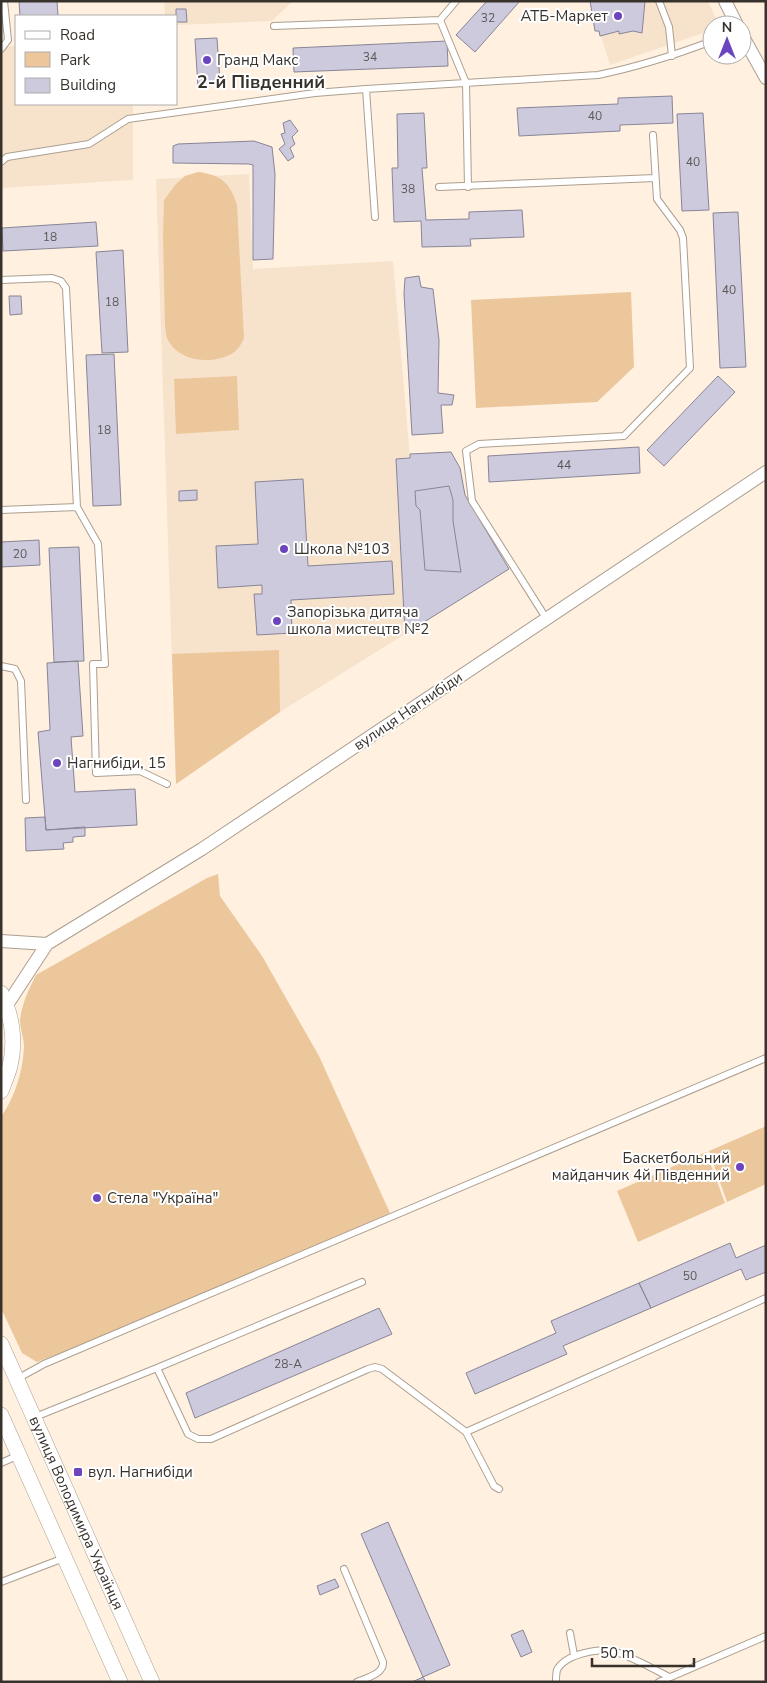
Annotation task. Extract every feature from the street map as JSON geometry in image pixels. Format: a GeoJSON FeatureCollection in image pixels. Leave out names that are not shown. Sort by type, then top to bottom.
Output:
{"type":"FeatureCollection","features":[{"type":"Feature","properties":{"kind":"street"},"geometry":{"type":"LineString","coordinates":[[726,1],[732,15]]}},
{"type":"Feature","properties":{"kind":"street"},"geometry":{"type":"LineString","coordinates":[[752,53],[766,78]]}},
{"type":"Feature","properties":{"kind":"street","name":"вулиця Нагнибіди"},"geometry":{"type":"LineString","coordinates":[[4,999],[47,944],[202,849],[766,472]]}},
{"type":"Feature","properties":{"kind":"street"},"geometry":{"type":"LineString","coordinates":[[1,941],[47,944]]}},
{"type":"Feature","properties":{"kind":"street"},"geometry":{"type":"LineString","coordinates":[[1,1092],[11,1065],[12,1050],[12,1034],[4,999]]}},
{"type":"Feature","properties":{"kind":"street","name":"вулиця Володимира Українця"},"geometry":{"type":"LineString","coordinates":[[1,1344],[152,1682]]}},
{"type":"Feature","properties":{"kind":"street","name":"вулиця Володимира Українця"},"geometry":{"type":"LineString","coordinates":[[1,1415],[120,1682]]}},
{"type":"Feature","properties":{"kind":"lane"},"geometry":{"type":"LineString","coordinates":[[1,49],[8,40],[4,1]]}},
{"type":"Feature","properties":{"kind":"lane"},"geometry":{"type":"LineString","coordinates":[[274,26],[440,20],[456,1]]}},
{"type":"Feature","properties":{"kind":"lane"},"geometry":{"type":"LineString","coordinates":[[659,1],[669,27],[672,56]]}},
{"type":"Feature","properties":{"kind":"lane"},"geometry":{"type":"LineString","coordinates":[[440,20],[466,82],[468,187]]}},
{"type":"Feature","properties":{"kind":"lane"},"geometry":{"type":"LineString","coordinates":[[1,162],[7,157],[89,144],[128,119],[315,93],[598,75],[672,56],[702,45]]}},
{"type":"Feature","properties":{"kind":"lane"},"geometry":{"type":"LineString","coordinates":[[366,89],[374,216]]}},
{"type":"Feature","properties":{"kind":"lane"},"geometry":{"type":"LineString","coordinates":[[546,618],[472,501],[466,451],[479,444],[624,436],[690,368],[683,238],[680,230],[656,199],[653,135]]}},
{"type":"Feature","properties":{"kind":"lane"},"geometry":{"type":"LineString","coordinates":[[440,187],[655,178]]}},
{"type":"Feature","properties":{"kind":"lane"},"geometry":{"type":"LineString","coordinates":[[1,280],[52,278],[60,281],[66,288],[77,507],[98,544],[105,664],[93,664],[96,774],[140,772],[167,784]]}},
{"type":"Feature","properties":{"kind":"lane"},"geometry":{"type":"LineString","coordinates":[[1,510],[77,507]]}},
{"type":"Feature","properties":{"kind":"lane"},"geometry":{"type":"LineString","coordinates":[[1,666],[14,669],[21,681],[26,800]]}},
{"type":"Feature","properties":{"kind":"lane"},"geometry":{"type":"LineString","coordinates":[[18,1379],[44,1364],[766,1058]]}},
{"type":"Feature","properties":{"kind":"lane"},"geometry":{"type":"LineString","coordinates":[[34,1418],[362,1282]]}},
{"type":"Feature","properties":{"kind":"lane"},"geometry":{"type":"LineString","coordinates":[[466,1432],[766,1298]]}},
{"type":"Feature","properties":{"kind":"lane"},"geometry":{"type":"LineString","coordinates":[[156,1368],[188,1434],[198,1439],[211,1439],[375,1367],[382,1369],[466,1432],[494,1486],[499,1489]]}},
{"type":"Feature","properties":{"kind":"lane"},"geometry":{"type":"LineString","coordinates":[[1,1463],[19,1455]]}},
{"type":"Feature","properties":{"kind":"lane"},"geometry":{"type":"LineString","coordinates":[[1,1582],[65,1558]]}},
{"type":"Feature","properties":{"kind":"lane"},"geometry":{"type":"LineString","coordinates":[[344,1569],[383,1662],[380,1672],[357,1682]]}},
{"type":"Feature","properties":{"kind":"lane"},"geometry":{"type":"LineString","coordinates":[[570,1633],[574,1655]]}},
{"type":"Feature","properties":{"kind":"lane"},"geometry":{"type":"LineString","coordinates":[[659,1682],[669,1676],[766,1636]]}},
{"type":"Feature","properties":{"kind":"lane"},"geometry":{"type":"LineString","coordinates":[[556,1682],[561,1665],[574,1655],[602,1650],[615,1651],[669,1676]]}},
{"type":"Feature","properties":{"kind":"shaded area"},"geometry":{"type":"Polygon","coordinates":[[[164,1],[293,1],[272,21],[178,25],[178,15],[165,15],[164,1]]]}},
{"type":"Feature","properties":{"kind":"shaded area"},"geometry":{"type":"Polygon","coordinates":[[[590,1],[708,1],[714,15],[702,15],[702,33],[610,65],[590,1]]]}},
{"type":"Feature","properties":{"kind":"shaded area"},"geometry":{"type":"Polygon","coordinates":[[[15,46],[15,105],[133,105],[133,180],[1,188],[1,47],[15,46]]]}},
{"type":"Feature","properties":{"kind":"shaded area","name":"Школа №103"},"geometry":{"type":"Polygon","coordinates":[[[249,174],[253,269],[393,261],[410,458],[396,459],[405,634],[280,712],[176,784],[156,179],[249,174]]]}},
{"type":"Feature","properties":{"kind":"green space"},"geometry":{"type":"Polygon","coordinates":[[[198,172],[213,175],[224,181],[237,205],[244,338],[240,346],[233,353],[225,357],[207,360],[189,357],[174,349],[168,340],[165,326],[164,200],[176,184],[185,176],[198,172]]]}},
{"type":"Feature","properties":{"kind":"green space"},"geometry":{"type":"Polygon","coordinates":[[[631,292],[634,367],[597,402],[476,408],[471,300],[631,292]]]}},
{"type":"Feature","properties":{"kind":"green space"},"geometry":{"type":"Polygon","coordinates":[[[237,376],[239,430],[176,434],[174,379],[237,376]]]}},
{"type":"Feature","properties":{"kind":"green space"},"geometry":{"type":"Polygon","coordinates":[[[279,650],[280,712],[176,784],[172,654],[279,650]]]}},
{"type":"Feature","properties":{"kind":"green space"},"geometry":{"type":"Polygon","coordinates":[[[218,874],[220,896],[262,956],[319,1056],[390,1213],[131,1327],[37,1362],[22,1353],[1,1308],[1,1117],[14,1092],[22,1065],[24,1047],[20,1020],[26,996],[36,975],[207,878],[218,874]]]}},
{"type":"Feature","properties":{"kind":"green space","name":"Баскетбольний майданчик 4й Південний"},"geometry":{"type":"Polygon","coordinates":[[[766,1126],[766,1184],[727,1202],[709,1151],[766,1126]]]}},
{"type":"Feature","properties":{"kind":"green space"},"geometry":{"type":"Polygon","coordinates":[[[706,1152],[725,1203],[638,1242],[617,1191],[706,1152]]]}},
{"type":"Feature","properties":{"kind":"building"},"geometry":{"type":"Polygon","coordinates":[[[19,1],[57,1],[58,15],[20,15],[19,1]]]}},
{"type":"Feature","properties":{"kind":"building"},"geometry":{"type":"Polygon","coordinates":[[[487,1],[520,1],[475,52],[456,35],[487,1]]]}},
{"type":"Feature","properties":{"kind":"building","name":"АТБ-Маркет"},"geometry":{"type":"Polygon","coordinates":[[[590,1],[645,1],[642,33],[633,31],[619,34],[619,31],[600,36],[599,31],[595,31],[590,1]]]}},
{"type":"Feature","properties":{"kind":"building"},"geometry":{"type":"Polygon","coordinates":[[[176,9],[186,9],[187,22],[178,22],[178,15],[176,15],[176,9]]]}},
{"type":"Feature","properties":{"kind":"building","name":"Гранд Макс"},"geometry":{"type":"Polygon","coordinates":[[[217,38],[220,82],[198,88],[195,39],[217,38]]]}},
{"type":"Feature","properties":{"kind":"building"},"geometry":{"type":"Polygon","coordinates":[[[447,41],[448,66],[294,72],[293,48],[447,41]]]}},
{"type":"Feature","properties":{"kind":"building"},"geometry":{"type":"Polygon","coordinates":[[[672,96],[673,123],[620,125],[620,131],[519,136],[517,108],[618,104],[618,98],[672,96]]]}},
{"type":"Feature","properties":{"kind":"building"},"geometry":{"type":"Polygon","coordinates":[[[424,113],[427,168],[422,168],[426,220],[469,219],[469,212],[522,210],[524,237],[470,239],[471,246],[422,247],[421,221],[394,222],[392,168],[398,168],[397,114],[424,113]]]}},
{"type":"Feature","properties":{"kind":"building"},"geometry":{"type":"Polygon","coordinates":[[[703,113],[709,210],[682,211],[677,114],[703,113]]]}},
{"type":"Feature","properties":{"kind":"building"},"geometry":{"type":"Polygon","coordinates":[[[290,120],[298,131],[292,137],[295,144],[290,148],[294,157],[288,161],[279,149],[285,144],[281,134],[285,133],[283,123],[290,120]]]}},
{"type":"Feature","properties":{"kind":"building"},"geometry":{"type":"Polygon","coordinates":[[[254,141],[272,147],[275,174],[273,259],[253,260],[253,165],[173,163],[173,146],[178,144],[254,141]]]}},
{"type":"Feature","properties":{"kind":"building"},"geometry":{"type":"Polygon","coordinates":[[[738,212],[746,367],[720,368],[713,213],[738,212]]]}},
{"type":"Feature","properties":{"kind":"building"},"geometry":{"type":"Polygon","coordinates":[[[96,222],[98,246],[3,251],[2,228],[96,222]]]}},
{"type":"Feature","properties":{"kind":"building"},"geometry":{"type":"Polygon","coordinates":[[[123,250],[128,352],[102,353],[96,252],[123,250]]]}},
{"type":"Feature","properties":{"kind":"building"},"geometry":{"type":"Polygon","coordinates":[[[419,276],[421,287],[433,289],[439,340],[438,393],[454,395],[452,405],[441,405],[443,433],[412,435],[404,293],[405,278],[419,276]]]}},
{"type":"Feature","properties":{"kind":"building"},"geometry":{"type":"Polygon","coordinates":[[[9,296],[21,296],[22,314],[10,315],[9,296]]]}},
{"type":"Feature","properties":{"kind":"building"},"geometry":{"type":"Polygon","coordinates":[[[114,354],[121,505],[93,506],[86,355],[114,354]]]}},
{"type":"Feature","properties":{"kind":"building"},"geometry":{"type":"Polygon","coordinates":[[[718,376],[735,392],[664,466],[647,450],[718,376]]]}},
{"type":"Feature","properties":{"kind":"building"},"geometry":{"type":"Polygon","coordinates":[[[639,447],[640,473],[489,482],[488,456],[639,447]]]}},
{"type":"Feature","properties":{"kind":"building"},"geometry":{"type":"Polygon","coordinates":[[[451,452],[460,468],[465,495],[509,569],[405,634],[396,459],[410,458],[410,454],[451,452]]]}},
{"type":"Feature","properties":{"kind":"building"},"geometry":{"type":"Polygon","coordinates":[[[303,479],[308,566],[392,561],[394,594],[291,600],[292,633],[257,635],[254,594],[262,594],[262,585],[218,588],[216,546],[258,544],[255,482],[303,479]]]}},
{"type":"Feature","properties":{"kind":"building"},"geometry":{"type":"Polygon","coordinates":[[[449,486],[453,500],[453,521],[461,572],[425,570],[420,510],[416,506],[415,491],[449,486]]]}},
{"type":"Feature","properties":{"kind":"building"},"geometry":{"type":"Polygon","coordinates":[[[197,490],[197,500],[179,501],[179,491],[197,490]]]}},
{"type":"Feature","properties":{"kind":"building"},"geometry":{"type":"Polygon","coordinates":[[[39,540],[40,565],[1,567],[1,542],[39,540]]]}},
{"type":"Feature","properties":{"kind":"building"},"geometry":{"type":"Polygon","coordinates":[[[79,547],[84,661],[54,662],[49,548],[79,547]]]}},
{"type":"Feature","properties":{"kind":"building","name":"Нагнибіди, 15"},"geometry":{"type":"Polygon","coordinates":[[[78,661],[83,736],[71,737],[75,792],[135,789],[137,825],[46,830],[38,732],[50,730],[47,663],[78,661]]]}},
{"type":"Feature","properties":{"kind":"building"},"geometry":{"type":"Polygon","coordinates":[[[45,817],[46,830],[85,827],[85,836],[73,837],[73,842],[63,843],[64,849],[26,851],[25,818],[45,817]]]}},
{"type":"Feature","properties":{"kind":"building"},"geometry":{"type":"Polygon","coordinates":[[[730,1243],[736,1258],[766,1245],[766,1272],[746,1280],[741,1269],[651,1308],[639,1283],[730,1243]]]}},
{"type":"Feature","properties":{"kind":"building"},"geometry":{"type":"Polygon","coordinates":[[[639,1283],[651,1308],[563,1346],[567,1354],[475,1394],[466,1373],[556,1333],[551,1321],[639,1283]]]}},
{"type":"Feature","properties":{"kind":"building"},"geometry":{"type":"Polygon","coordinates":[[[379,1308],[392,1334],[195,1418],[186,1393],[379,1308]]]}},
{"type":"Feature","properties":{"kind":"building"},"geometry":{"type":"Polygon","coordinates":[[[388,1522],[450,1665],[423,1677],[361,1534],[388,1522]]]}},
{"type":"Feature","properties":{"kind":"building"},"geometry":{"type":"Polygon","coordinates":[[[335,1579],[339,1587],[320,1595],[317,1586],[335,1579]]]}},
{"type":"Feature","properties":{"kind":"building"},"geometry":{"type":"Polygon","coordinates":[[[523,1630],[532,1652],[521,1657],[511,1635],[523,1630]]]}},
{"type":"Feature","properties":{"kind":"building"},"geometry":{"type":"Polygon","coordinates":[[[423,1677],[426,1682],[412,1682],[423,1677]]]}},
{"type":"Feature","properties":{"kind":"place","name":"АТБ-Маркет"},"geometry":{"type":"Point","coordinates":[618,16]}},
{"type":"Feature","properties":{"kind":"place","name":"Гранд Макс"},"geometry":{"type":"Point","coordinates":[207,60]}},
{"type":"Feature","properties":{"kind":"place","name":"Школа №103"},"geometry":{"type":"Point","coordinates":[284,549]}},
{"type":"Feature","properties":{"kind":"place","name":"Запорізька дитяча школа мистецтв №2"},"geometry":{"type":"Point","coordinates":[277,621]}},
{"type":"Feature","properties":{"kind":"place","name":"Нагнибіди, 15"},"geometry":{"type":"Point","coordinates":[57,763]}},
{"type":"Feature","properties":{"kind":"place","name":"Баскетбольний майданчик 4й Південний"},"geometry":{"type":"Point","coordinates":[740,1167]}},
{"type":"Feature","properties":{"kind":"place","name":"Стела \"Україна\""},"geometry":{"type":"Point","coordinates":[97,1198]}},
{"type":"Feature","properties":{"kind":"place","name":"вул. Нагнибіди"},"geometry":{"type":"Point","coordinates":[78,1472]}},
{"type":"Feature","properties":{"kind":"district","name":"2-й Південний"},"geometry":{"type":"Point","coordinates":[261,82]}}]}
